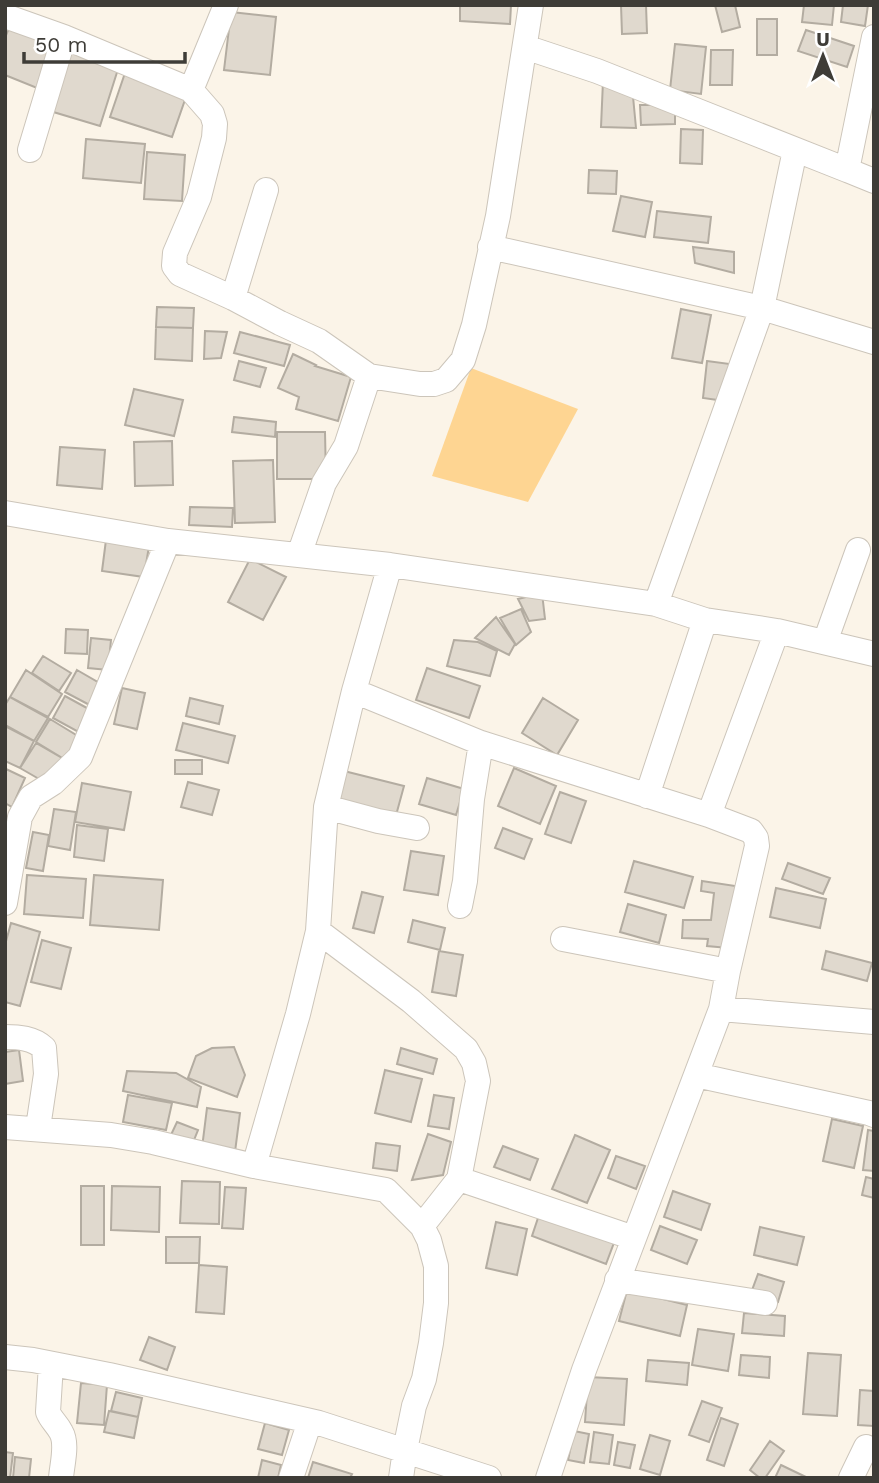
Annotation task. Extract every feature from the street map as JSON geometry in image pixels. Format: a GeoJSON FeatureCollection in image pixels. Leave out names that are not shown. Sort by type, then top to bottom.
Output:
{"type":"FeatureCollection","features":[{"type":"Feature","properties":{"kind":"street"},"geometry":{"type":"LineString","coordinates":[[191,90],[226,5]]}},
{"type":"Feature","properties":{"kind":"street"},"geometry":{"type":"LineString","coordinates":[[5,16],[64,37],[191,90],[215,118],[215,131],[199,197],[175,253],[174,266],[180,274],[319,341],[369,376],[434,384],[446,380],[455,372],[468,346],[498,216],[531,5]]}},
{"type":"Feature","properties":{"kind":"street"},"geometry":{"type":"LineString","coordinates":[[30,150],[64,37]]}},
{"type":"Feature","properties":{"kind":"street"},"geometry":{"type":"LineString","coordinates":[[847,170],[874,37]]}},
{"type":"Feature","properties":{"kind":"street"},"geometry":{"type":"LineString","coordinates":[[524,47],[597,71],[874,181]]}},
{"type":"Feature","properties":{"kind":"street"},"geometry":{"type":"LineString","coordinates":[[656,604],[762,308],[795,150]]}},
{"type":"Feature","properties":{"kind":"street"},"geometry":{"type":"LineString","coordinates":[[233,298],[266,190]]}},
{"type":"Feature","properties":{"kind":"street"},"geometry":{"type":"LineString","coordinates":[[490,247],[762,308],[874,342]]}},
{"type":"Feature","properties":{"kind":"street"},"geometry":{"type":"LineString","coordinates":[[299,555],[324,483],[346,446],[369,376]]}},
{"type":"Feature","properties":{"kind":"street"},"geometry":{"type":"LineString","coordinates":[[5,513],[168,541],[390,565],[656,604],[705,620],[777,631],[874,654]]}},
{"type":"Feature","properties":{"kind":"street"},"geometry":{"type":"LineString","coordinates":[[5,903],[20,817],[31,797],[53,783],[80,757],[168,541]]}},
{"type":"Feature","properties":{"kind":"street"},"geometry":{"type":"LineString","coordinates":[[825,642],[858,550]]}},
{"type":"Feature","properties":{"kind":"street"},"geometry":{"type":"LineString","coordinates":[[254,1166],[298,1014],[318,931],[326,807],[354,691],[390,565]]}},
{"type":"Feature","properties":{"kind":"street"},"geometry":{"type":"LineString","coordinates":[[647,796],[705,620]]}},
{"type":"Feature","properties":{"kind":"street"},"geometry":{"type":"LineString","coordinates":[[709,816],[777,631]]}},
{"type":"Feature","properties":{"kind":"street"},"geometry":{"type":"LineString","coordinates":[[354,691],[481,743],[709,816],[751,831],[756,838],[757,846],[721,1009],[617,1280],[548,1478]]}},
{"type":"Feature","properties":{"kind":"street"},"geometry":{"type":"LineString","coordinates":[[460,905],[481,743]]}},
{"type":"Feature","properties":{"kind":"street"},"geometry":{"type":"LineString","coordinates":[[326,807],[416,828]]}},
{"type":"Feature","properties":{"kind":"street"},"geometry":{"type":"LineString","coordinates":[[318,931],[411,1001],[466,1049],[474,1062],[478,1081],[459,1179],[422,1226]]}},
{"type":"Feature","properties":{"kind":"street"},"geometry":{"type":"LineString","coordinates":[[563,939],[728,971]]}},
{"type":"Feature","properties":{"kind":"street"},"geometry":{"type":"LineString","coordinates":[[721,1009],[874,1022]]}},
{"type":"Feature","properties":{"kind":"street"},"geometry":{"type":"LineString","coordinates":[[5,1037],[37,1042],[44,1048],[46,1074],[39,1121],[42,1129]]}},
{"type":"Feature","properties":{"kind":"street"},"geometry":{"type":"LineString","coordinates":[[696,1075],[874,1115]]}},
{"type":"Feature","properties":{"kind":"street"},"geometry":{"type":"LineString","coordinates":[[5,1127],[110,1135],[153,1142],[254,1166],[386,1190],[422,1226],[436,1266],[436,1303],[431,1343],[424,1379],[414,1406],[401,1478]]}},
{"type":"Feature","properties":{"kind":"street"},"geometry":{"type":"LineString","coordinates":[[459,1179],[634,1238]]}},
{"type":"Feature","properties":{"kind":"street"},"geometry":{"type":"LineString","coordinates":[[617,1280],[765,1303]]}},
{"type":"Feature","properties":{"kind":"street"},"geometry":{"type":"LineString","coordinates":[[5,1357],[51,1364],[310,1421],[489,1478]]}},
{"type":"Feature","properties":{"kind":"street"},"geometry":{"type":"LineString","coordinates":[[51,1364],[48,1412],[49,1418],[63,1434],[61,1478]]}},
{"type":"Feature","properties":{"kind":"street"},"geometry":{"type":"LineString","coordinates":[[291,1478],[310,1421]]}},
{"type":"Feature","properties":{"kind":"street"},"geometry":{"type":"LineString","coordinates":[[851,1478],[866,1447]]}},
{"type":"Feature","properties":{"kind":"shaded area"},"geometry":{"type":"Polygon","coordinates":[[[471,368],[578,409],[528,502],[432,476],[471,368]]]}},
{"type":"Feature","properties":{"kind":"building"},"geometry":{"type":"Polygon","coordinates":[[[460,5],[511,5],[510,24],[460,21],[460,5]]]}},
{"type":"Feature","properties":{"kind":"building"},"geometry":{"type":"Polygon","coordinates":[[[621,5],[646,5],[647,33],[622,34],[621,5]]]}},
{"type":"Feature","properties":{"kind":"building"},"geometry":{"type":"Polygon","coordinates":[[[715,5],[735,5],[740,27],[722,32],[715,5]]]}},
{"type":"Feature","properties":{"kind":"building"},"geometry":{"type":"Polygon","coordinates":[[[804,5],[834,5],[832,25],[802,22],[804,5]]]}},
{"type":"Feature","properties":{"kind":"building"},"geometry":{"type":"Polygon","coordinates":[[[843,5],[868,5],[865,26],[841,22],[843,5]]]}},
{"type":"Feature","properties":{"kind":"building"},"geometry":{"type":"Polygon","coordinates":[[[231,12],[276,17],[270,75],[224,70],[231,12]]]}},
{"type":"Feature","properties":{"kind":"building"},"geometry":{"type":"Polygon","coordinates":[[[757,19],[777,19],[777,55],[757,55],[757,19]]]}},
{"type":"Feature","properties":{"kind":"building"},"geometry":{"type":"Polygon","coordinates":[[[11,23],[57,42],[37,88],[5,75],[5,38],[11,23]]]}},
{"type":"Feature","properties":{"kind":"building"},"geometry":{"type":"Polygon","coordinates":[[[806,30],[854,46],[847,67],[798,51],[806,30]]]}},
{"type":"Feature","properties":{"kind":"building"},"geometry":{"type":"Polygon","coordinates":[[[675,44],[706,47],[701,94],[670,90],[675,44]]]}},
{"type":"Feature","properties":{"kind":"building"},"geometry":{"type":"Polygon","coordinates":[[[711,50],[733,50],[732,85],[710,85],[711,50]]]}},
{"type":"Feature","properties":{"kind":"building"},"geometry":{"type":"Polygon","coordinates":[[[69,51],[119,66],[100,126],[50,111],[69,51]]]}},
{"type":"Feature","properties":{"kind":"building"},"geometry":{"type":"Polygon","coordinates":[[[125,73],[187,94],[172,137],[110,117],[125,73]]]}},
{"type":"Feature","properties":{"kind":"building"},"geometry":{"type":"Polygon","coordinates":[[[603,81],[632,86],[636,128],[601,127],[603,81]]]}},
{"type":"Feature","properties":{"kind":"building"},"geometry":{"type":"Polygon","coordinates":[[[640,105],[675,105],[675,124],[641,125],[640,105]]]}},
{"type":"Feature","properties":{"kind":"building"},"geometry":{"type":"Polygon","coordinates":[[[681,129],[703,130],[702,164],[680,163],[681,129]]]}},
{"type":"Feature","properties":{"kind":"building"},"geometry":{"type":"Polygon","coordinates":[[[86,139],[145,144],[141,183],[83,178],[86,139]]]}},
{"type":"Feature","properties":{"kind":"building"},"geometry":{"type":"Polygon","coordinates":[[[147,152],[185,155],[182,201],[144,199],[147,152]]]}},
{"type":"Feature","properties":{"kind":"building"},"geometry":{"type":"Polygon","coordinates":[[[589,170],[617,171],[616,194],[588,193],[589,170]]]}},
{"type":"Feature","properties":{"kind":"building"},"geometry":{"type":"Polygon","coordinates":[[[621,196],[652,202],[645,237],[613,231],[621,196]]]}},
{"type":"Feature","properties":{"kind":"building"},"geometry":{"type":"Polygon","coordinates":[[[657,211],[711,217],[708,243],[654,237],[657,211]]]}},
{"type":"Feature","properties":{"kind":"building"},"geometry":{"type":"Polygon","coordinates":[[[693,247],[734,252],[734,273],[695,263],[693,247]]]}},
{"type":"Feature","properties":{"kind":"building"},"geometry":{"type":"Polygon","coordinates":[[[157,307],[194,308],[193,328],[156,327],[157,307]]]}},
{"type":"Feature","properties":{"kind":"building"},"geometry":{"type":"Polygon","coordinates":[[[681,309],[711,315],[702,363],[672,358],[681,309]]]}},
{"type":"Feature","properties":{"kind":"building"},"geometry":{"type":"Polygon","coordinates":[[[156,327],[193,328],[192,361],[155,359],[156,327]]]}},
{"type":"Feature","properties":{"kind":"building"},"geometry":{"type":"Polygon","coordinates":[[[205,331],[227,332],[221,358],[204,359],[205,331]]]}},
{"type":"Feature","properties":{"kind":"building"},"geometry":{"type":"Polygon","coordinates":[[[240,332],[290,345],[284,366],[234,353],[240,332]]]}},
{"type":"Feature","properties":{"kind":"building"},"geometry":{"type":"Polygon","coordinates":[[[293,354],[315,366],[351,377],[338,421],[296,409],[299,397],[278,388],[293,354]]]}},
{"type":"Feature","properties":{"kind":"building"},"geometry":{"type":"Polygon","coordinates":[[[239,361],[266,368],[260,387],[234,380],[239,361]]]}},
{"type":"Feature","properties":{"kind":"building"},"geometry":{"type":"Polygon","coordinates":[[[707,361],[730,364],[725,401],[703,398],[707,361]]]}},
{"type":"Feature","properties":{"kind":"building"},"geometry":{"type":"Polygon","coordinates":[[[134,389],[183,400],[174,436],[125,425],[134,389]]]}},
{"type":"Feature","properties":{"kind":"building"},"geometry":{"type":"Polygon","coordinates":[[[234,417],[276,422],[275,437],[232,432],[234,417]]]}},
{"type":"Feature","properties":{"kind":"building"},"geometry":{"type":"Polygon","coordinates":[[[277,432],[325,432],[326,479],[277,479],[277,432]]]}},
{"type":"Feature","properties":{"kind":"building"},"geometry":{"type":"Polygon","coordinates":[[[172,441],[173,485],[135,486],[134,442],[172,441]]]}},
{"type":"Feature","properties":{"kind":"building"},"geometry":{"type":"Polygon","coordinates":[[[60,447],[105,450],[102,489],[57,485],[60,447]]]}},
{"type":"Feature","properties":{"kind":"building"},"geometry":{"type":"Polygon","coordinates":[[[273,460],[275,522],[235,523],[233,461],[273,460]]]}},
{"type":"Feature","properties":{"kind":"building"},"geometry":{"type":"Polygon","coordinates":[[[190,507],[233,508],[232,527],[189,525],[190,507]]]}},
{"type":"Feature","properties":{"kind":"building"},"geometry":{"type":"Polygon","coordinates":[[[106,540],[149,546],[144,577],[102,571],[106,540]]]}},
{"type":"Feature","properties":{"kind":"building"},"geometry":{"type":"Polygon","coordinates":[[[250,559],[286,577],[263,620],[228,602],[250,559]]]}},
{"type":"Feature","properties":{"kind":"building"},"geometry":{"type":"Polygon","coordinates":[[[542,593],[545,619],[529,621],[518,599],[542,593]]]}},
{"type":"Feature","properties":{"kind":"building"},"geometry":{"type":"Polygon","coordinates":[[[521,609],[531,632],[516,645],[500,618],[521,609]]]}},
{"type":"Feature","properties":{"kind":"building"},"geometry":{"type":"Polygon","coordinates":[[[496,617],[515,644],[509,655],[475,638],[496,617]]]}},
{"type":"Feature","properties":{"kind":"building"},"geometry":{"type":"Polygon","coordinates":[[[66,629],[88,630],[87,654],[65,653],[66,629]]]}},
{"type":"Feature","properties":{"kind":"building"},"geometry":{"type":"Polygon","coordinates":[[[91,638],[111,640],[108,670],[88,668],[91,638]]]}},
{"type":"Feature","properties":{"kind":"building"},"geometry":{"type":"Polygon","coordinates":[[[454,640],[478,642],[497,651],[490,676],[447,666],[454,640]]]}},
{"type":"Feature","properties":{"kind":"building"},"geometry":{"type":"Polygon","coordinates":[[[43,656],[71,673],[59,691],[32,673],[43,656]]]}},
{"type":"Feature","properties":{"kind":"building"},"geometry":{"type":"Polygon","coordinates":[[[427,668],[480,686],[469,718],[416,700],[427,668]]]}},
{"type":"Feature","properties":{"kind":"building"},"geometry":{"type":"Polygon","coordinates":[[[26,670],[62,694],[48,717],[10,697],[26,670]]]}},
{"type":"Feature","properties":{"kind":"building"},"geometry":{"type":"Polygon","coordinates":[[[77,670],[108,688],[99,710],[65,692],[77,670]]]}},
{"type":"Feature","properties":{"kind":"building"},"geometry":{"type":"Polygon","coordinates":[[[122,688],[145,693],[137,729],[114,724],[122,688]]]}},
{"type":"Feature","properties":{"kind":"building"},"geometry":{"type":"Polygon","coordinates":[[[65,696],[96,713],[84,735],[53,718],[65,696]]]}},
{"type":"Feature","properties":{"kind":"building"},"geometry":{"type":"Polygon","coordinates":[[[10,697],[48,718],[34,741],[5,725],[5,705],[10,697]]]}},
{"type":"Feature","properties":{"kind":"building"},"geometry":{"type":"Polygon","coordinates":[[[190,698],[223,706],[219,724],[186,716],[190,698]]]}},
{"type":"Feature","properties":{"kind":"building"},"geometry":{"type":"Polygon","coordinates":[[[543,698],[578,720],[557,755],[522,733],[543,698]]]}},
{"type":"Feature","properties":{"kind":"building"},"geometry":{"type":"Polygon","coordinates":[[[50,719],[86,741],[69,762],[36,742],[50,719]]]}},
{"type":"Feature","properties":{"kind":"building"},"geometry":{"type":"Polygon","coordinates":[[[183,723],[235,736],[228,763],[176,750],[183,723]]]}},
{"type":"Feature","properties":{"kind":"building"},"geometry":{"type":"Polygon","coordinates":[[[5,726],[34,741],[20,768],[5,761],[5,726]]]}},
{"type":"Feature","properties":{"kind":"building"},"geometry":{"type":"Polygon","coordinates":[[[36,743],[62,758],[46,783],[20,768],[36,743]]]}},
{"type":"Feature","properties":{"kind":"building"},"geometry":{"type":"Polygon","coordinates":[[[175,760],[202,760],[202,774],[175,774],[175,760]]]}},
{"type":"Feature","properties":{"kind":"building"},"geometry":{"type":"Polygon","coordinates":[[[514,768],[556,786],[540,824],[498,806],[514,768]]]}},
{"type":"Feature","properties":{"kind":"building"},"geometry":{"type":"Polygon","coordinates":[[[6,769],[25,778],[12,807],[5,803],[6,769]]]}},
{"type":"Feature","properties":{"kind":"building"},"geometry":{"type":"Polygon","coordinates":[[[340,770],[404,786],[395,819],[331,803],[340,770]]]}},
{"type":"Feature","properties":{"kind":"building"},"geometry":{"type":"Polygon","coordinates":[[[427,778],[464,789],[456,815],[419,804],[427,778]]]}},
{"type":"Feature","properties":{"kind":"building"},"geometry":{"type":"Polygon","coordinates":[[[188,782],[219,790],[212,815],[181,807],[188,782]]]}},
{"type":"Feature","properties":{"kind":"building"},"geometry":{"type":"Polygon","coordinates":[[[82,783],[131,792],[124,830],[75,822],[82,783]]]}},
{"type":"Feature","properties":{"kind":"building"},"geometry":{"type":"Polygon","coordinates":[[[560,792],[586,801],[571,843],[545,834],[560,792]]]}},
{"type":"Feature","properties":{"kind":"building"},"geometry":{"type":"Polygon","coordinates":[[[54,809],[76,812],[70,850],[48,846],[54,809]]]}},
{"type":"Feature","properties":{"kind":"building"},"geometry":{"type":"Polygon","coordinates":[[[77,825],[108,829],[104,861],[74,857],[77,825]]]}},
{"type":"Feature","properties":{"kind":"building"},"geometry":{"type":"Polygon","coordinates":[[[503,828],[532,839],[524,859],[495,848],[503,828]]]}},
{"type":"Feature","properties":{"kind":"building"},"geometry":{"type":"Polygon","coordinates":[[[33,832],[49,835],[43,871],[26,868],[33,832]]]}},
{"type":"Feature","properties":{"kind":"building"},"geometry":{"type":"Polygon","coordinates":[[[411,851],[444,856],[438,895],[404,890],[411,851]]]}},
{"type":"Feature","properties":{"kind":"building"},"geometry":{"type":"Polygon","coordinates":[[[634,861],[693,877],[684,908],[625,892],[634,861]]]}},
{"type":"Feature","properties":{"kind":"building"},"geometry":{"type":"Polygon","coordinates":[[[788,863],[830,878],[823,894],[782,879],[788,863]]]}},
{"type":"Feature","properties":{"kind":"building"},"geometry":{"type":"Polygon","coordinates":[[[27,875],[86,879],[83,918],[24,914],[27,875]]]}},
{"type":"Feature","properties":{"kind":"building"},"geometry":{"type":"Polygon","coordinates":[[[94,875],[163,880],[159,930],[90,925],[94,875]]]}},
{"type":"Feature","properties":{"kind":"building"},"geometry":{"type":"Polygon","coordinates":[[[702,881],[742,887],[728,948],[707,946],[708,939],[682,938],[683,920],[711,920],[714,893],[701,891],[702,881]]]}},
{"type":"Feature","properties":{"kind":"building"},"geometry":{"type":"Polygon","coordinates":[[[776,888],[826,899],[820,928],[770,917],[776,888]]]}},
{"type":"Feature","properties":{"kind":"building"},"geometry":{"type":"Polygon","coordinates":[[[362,892],[383,897],[374,933],[353,928],[362,892]]]}},
{"type":"Feature","properties":{"kind":"building"},"geometry":{"type":"Polygon","coordinates":[[[628,904],[666,915],[659,943],[620,932],[628,904]]]}},
{"type":"Feature","properties":{"kind":"building"},"geometry":{"type":"Polygon","coordinates":[[[413,920],[445,928],[440,950],[408,942],[413,920]]]}},
{"type":"Feature","properties":{"kind":"building"},"geometry":{"type":"Polygon","coordinates":[[[11,923],[40,932],[20,1006],[5,1002],[5,945],[11,923]]]}},
{"type":"Feature","properties":{"kind":"building"},"geometry":{"type":"Polygon","coordinates":[[[42,940],[71,948],[61,989],[31,982],[42,940]]]}},
{"type":"Feature","properties":{"kind":"building"},"geometry":{"type":"Polygon","coordinates":[[[439,951],[463,955],[456,996],[432,992],[439,951]]]}},
{"type":"Feature","properties":{"kind":"building"},"geometry":{"type":"Polygon","coordinates":[[[826,951],[872,963],[867,981],[822,969],[826,951]]]}},
{"type":"Feature","properties":{"kind":"building"},"geometry":{"type":"Polygon","coordinates":[[[234,1047],[245,1075],[237,1097],[188,1078],[196,1056],[212,1048],[234,1047]]]}},
{"type":"Feature","properties":{"kind":"building"},"geometry":{"type":"Polygon","coordinates":[[[401,1048],[437,1059],[433,1074],[397,1064],[401,1048]]]}},
{"type":"Feature","properties":{"kind":"building"},"geometry":{"type":"Polygon","coordinates":[[[19,1050],[23,1081],[5,1084],[5,1052],[19,1050]]]}},
{"type":"Feature","properties":{"kind":"building"},"geometry":{"type":"Polygon","coordinates":[[[385,1070],[422,1079],[411,1122],[375,1113],[385,1070]]]}},
{"type":"Feature","properties":{"kind":"building"},"geometry":{"type":"Polygon","coordinates":[[[127,1071],[176,1073],[201,1087],[197,1107],[123,1091],[127,1071]]]}},
{"type":"Feature","properties":{"kind":"building"},"geometry":{"type":"Polygon","coordinates":[[[128,1095],[172,1103],[166,1130],[123,1122],[128,1095]]]}},
{"type":"Feature","properties":{"kind":"building"},"geometry":{"type":"Polygon","coordinates":[[[434,1095],[454,1098],[449,1129],[428,1126],[434,1095]]]}},
{"type":"Feature","properties":{"kind":"building"},"geometry":{"type":"Polygon","coordinates":[[[207,1108],[240,1113],[235,1152],[202,1148],[207,1108]]]}},
{"type":"Feature","properties":{"kind":"building"},"geometry":{"type":"Polygon","coordinates":[[[832,1119],[863,1126],[854,1168],[823,1161],[832,1119]]]}},
{"type":"Feature","properties":{"kind":"building"},"geometry":{"type":"Polygon","coordinates":[[[177,1122],[198,1130],[192,1145],[170,1137],[177,1122]]]}},
{"type":"Feature","properties":{"kind":"building"},"geometry":{"type":"Polygon","coordinates":[[[868,1130],[874,1131],[874,1171],[863,1170],[868,1130]]]}},
{"type":"Feature","properties":{"kind":"building"},"geometry":{"type":"Polygon","coordinates":[[[428,1134],[451,1142],[443,1175],[412,1180],[428,1134]]]}},
{"type":"Feature","properties":{"kind":"building"},"geometry":{"type":"Polygon","coordinates":[[[575,1135],[610,1150],[587,1203],[552,1189],[575,1135]]]}},
{"type":"Feature","properties":{"kind":"building"},"geometry":{"type":"Polygon","coordinates":[[[376,1143],[400,1146],[397,1171],[373,1168],[376,1143]]]}},
{"type":"Feature","properties":{"kind":"building"},"geometry":{"type":"Polygon","coordinates":[[[503,1146],[538,1159],[530,1180],[494,1167],[503,1146]]]}},
{"type":"Feature","properties":{"kind":"building"},"geometry":{"type":"Polygon","coordinates":[[[616,1156],[645,1166],[636,1189],[608,1178],[616,1156]]]}},
{"type":"Feature","properties":{"kind":"building"},"geometry":{"type":"Polygon","coordinates":[[[866,1177],[874,1179],[874,1198],[862,1195],[866,1177]]]}},
{"type":"Feature","properties":{"kind":"building"},"geometry":{"type":"Polygon","coordinates":[[[182,1181],[220,1182],[219,1224],[180,1223],[182,1181]]]}},
{"type":"Feature","properties":{"kind":"building"},"geometry":{"type":"Polygon","coordinates":[[[81,1186],[104,1186],[104,1245],[81,1245],[81,1186]]]}},
{"type":"Feature","properties":{"kind":"building"},"geometry":{"type":"Polygon","coordinates":[[[112,1186],[160,1187],[159,1232],[111,1230],[112,1186]]]}},
{"type":"Feature","properties":{"kind":"building"},"geometry":{"type":"Polygon","coordinates":[[[225,1187],[246,1188],[243,1229],[222,1228],[225,1187]]]}},
{"type":"Feature","properties":{"kind":"building"},"geometry":{"type":"Polygon","coordinates":[[[673,1191],[710,1204],[701,1230],[664,1217],[673,1191]]]}},
{"type":"Feature","properties":{"kind":"building"},"geometry":{"type":"Polygon","coordinates":[[[540,1212],[615,1240],[606,1264],[532,1236],[540,1212]]]}},
{"type":"Feature","properties":{"kind":"building"},"geometry":{"type":"Polygon","coordinates":[[[496,1222],[527,1229],[517,1275],[486,1268],[496,1222]]]}},
{"type":"Feature","properties":{"kind":"building"},"geometry":{"type":"Polygon","coordinates":[[[660,1226],[697,1240],[687,1264],[651,1250],[660,1226]]]}},
{"type":"Feature","properties":{"kind":"building"},"geometry":{"type":"Polygon","coordinates":[[[760,1227],[804,1237],[797,1265],[754,1255],[760,1227]]]}},
{"type":"Feature","properties":{"kind":"building"},"geometry":{"type":"Polygon","coordinates":[[[166,1237],[200,1237],[199,1263],[166,1263],[166,1237]]]}},
{"type":"Feature","properties":{"kind":"building"},"geometry":{"type":"Polygon","coordinates":[[[199,1265],[227,1267],[224,1314],[196,1312],[199,1265]]]}},
{"type":"Feature","properties":{"kind":"building"},"geometry":{"type":"Polygon","coordinates":[[[758,1274],[784,1282],[778,1302],[751,1293],[758,1274]]]}},
{"type":"Feature","properties":{"kind":"building"},"geometry":{"type":"Polygon","coordinates":[[[627,1290],[687,1305],[680,1336],[619,1321],[627,1290]]]}},
{"type":"Feature","properties":{"kind":"building"},"geometry":{"type":"Polygon","coordinates":[[[744,1313],[785,1316],[784,1336],[742,1333],[744,1313]]]}},
{"type":"Feature","properties":{"kind":"building"},"geometry":{"type":"Polygon","coordinates":[[[698,1329],[734,1334],[728,1371],[692,1365],[698,1329]]]}},
{"type":"Feature","properties":{"kind":"building"},"geometry":{"type":"Polygon","coordinates":[[[149,1337],[175,1347],[167,1370],[140,1360],[149,1337]]]}},
{"type":"Feature","properties":{"kind":"building"},"geometry":{"type":"Polygon","coordinates":[[[808,1353],[841,1355],[837,1416],[803,1414],[808,1353]]]}},
{"type":"Feature","properties":{"kind":"building"},"geometry":{"type":"Polygon","coordinates":[[[741,1355],[770,1357],[769,1378],[739,1375],[741,1355]]]}},
{"type":"Feature","properties":{"kind":"building"},"geometry":{"type":"Polygon","coordinates":[[[648,1360],[689,1363],[687,1385],[646,1381],[648,1360]]]}},
{"type":"Feature","properties":{"kind":"building"},"geometry":{"type":"Polygon","coordinates":[[[588,1377],[627,1379],[624,1425],[585,1422],[588,1377]]]}},
{"type":"Feature","properties":{"kind":"building"},"geometry":{"type":"Polygon","coordinates":[[[81,1383],[107,1385],[104,1425],[77,1423],[81,1383]]]}},
{"type":"Feature","properties":{"kind":"building"},"geometry":{"type":"Polygon","coordinates":[[[860,1390],[874,1391],[874,1426],[858,1425],[860,1390]]]}},
{"type":"Feature","properties":{"kind":"building"},"geometry":{"type":"Polygon","coordinates":[[[116,1392],[142,1398],[138,1417],[111,1411],[116,1392]]]}},
{"type":"Feature","properties":{"kind":"building"},"geometry":{"type":"Polygon","coordinates":[[[702,1401],[722,1408],[709,1442],[689,1435],[702,1401]]]}},
{"type":"Feature","properties":{"kind":"building"},"geometry":{"type":"Polygon","coordinates":[[[109,1411],[138,1417],[134,1438],[104,1432],[109,1411]]]}},
{"type":"Feature","properties":{"kind":"building"},"geometry":{"type":"Polygon","coordinates":[[[721,1418],[738,1424],[724,1466],[707,1460],[721,1418]]]}},
{"type":"Feature","properties":{"kind":"building"},"geometry":{"type":"Polygon","coordinates":[[[265,1423],[289,1430],[282,1455],[258,1449],[265,1423]]]}},
{"type":"Feature","properties":{"kind":"building"},"geometry":{"type":"Polygon","coordinates":[[[574,1431],[589,1434],[584,1463],[568,1460],[574,1431]]]}},
{"type":"Feature","properties":{"kind":"building"},"geometry":{"type":"Polygon","coordinates":[[[594,1432],[613,1435],[609,1464],[590,1462],[594,1432]]]}},
{"type":"Feature","properties":{"kind":"building"},"geometry":{"type":"Polygon","coordinates":[[[650,1435],[670,1441],[660,1475],[640,1469],[650,1435]]]}},
{"type":"Feature","properties":{"kind":"building"},"geometry":{"type":"Polygon","coordinates":[[[770,1441],[784,1451],[765,1478],[760,1478],[750,1470],[770,1441]]]}},
{"type":"Feature","properties":{"kind":"building"},"geometry":{"type":"Polygon","coordinates":[[[618,1442],[635,1445],[630,1468],[614,1465],[618,1442]]]}},
{"type":"Feature","properties":{"kind":"building"},"geometry":{"type":"Polygon","coordinates":[[[5,1452],[13,1453],[10,1478],[5,1478],[5,1452]]]}},
{"type":"Feature","properties":{"kind":"building"},"geometry":{"type":"Polygon","coordinates":[[[15,1457],[31,1459],[29,1478],[13,1478],[15,1457]]]}},
{"type":"Feature","properties":{"kind":"building"},"geometry":{"type":"Polygon","coordinates":[[[262,1460],[281,1465],[278,1478],[258,1478],[262,1460]]]}},
{"type":"Feature","properties":{"kind":"building"},"geometry":{"type":"Polygon","coordinates":[[[313,1462],[352,1474],[350,1478],[308,1478],[313,1462]]]}},
{"type":"Feature","properties":{"kind":"building"},"geometry":{"type":"Polygon","coordinates":[[[781,1465],[808,1478],[775,1478],[781,1465]]]}}]}
